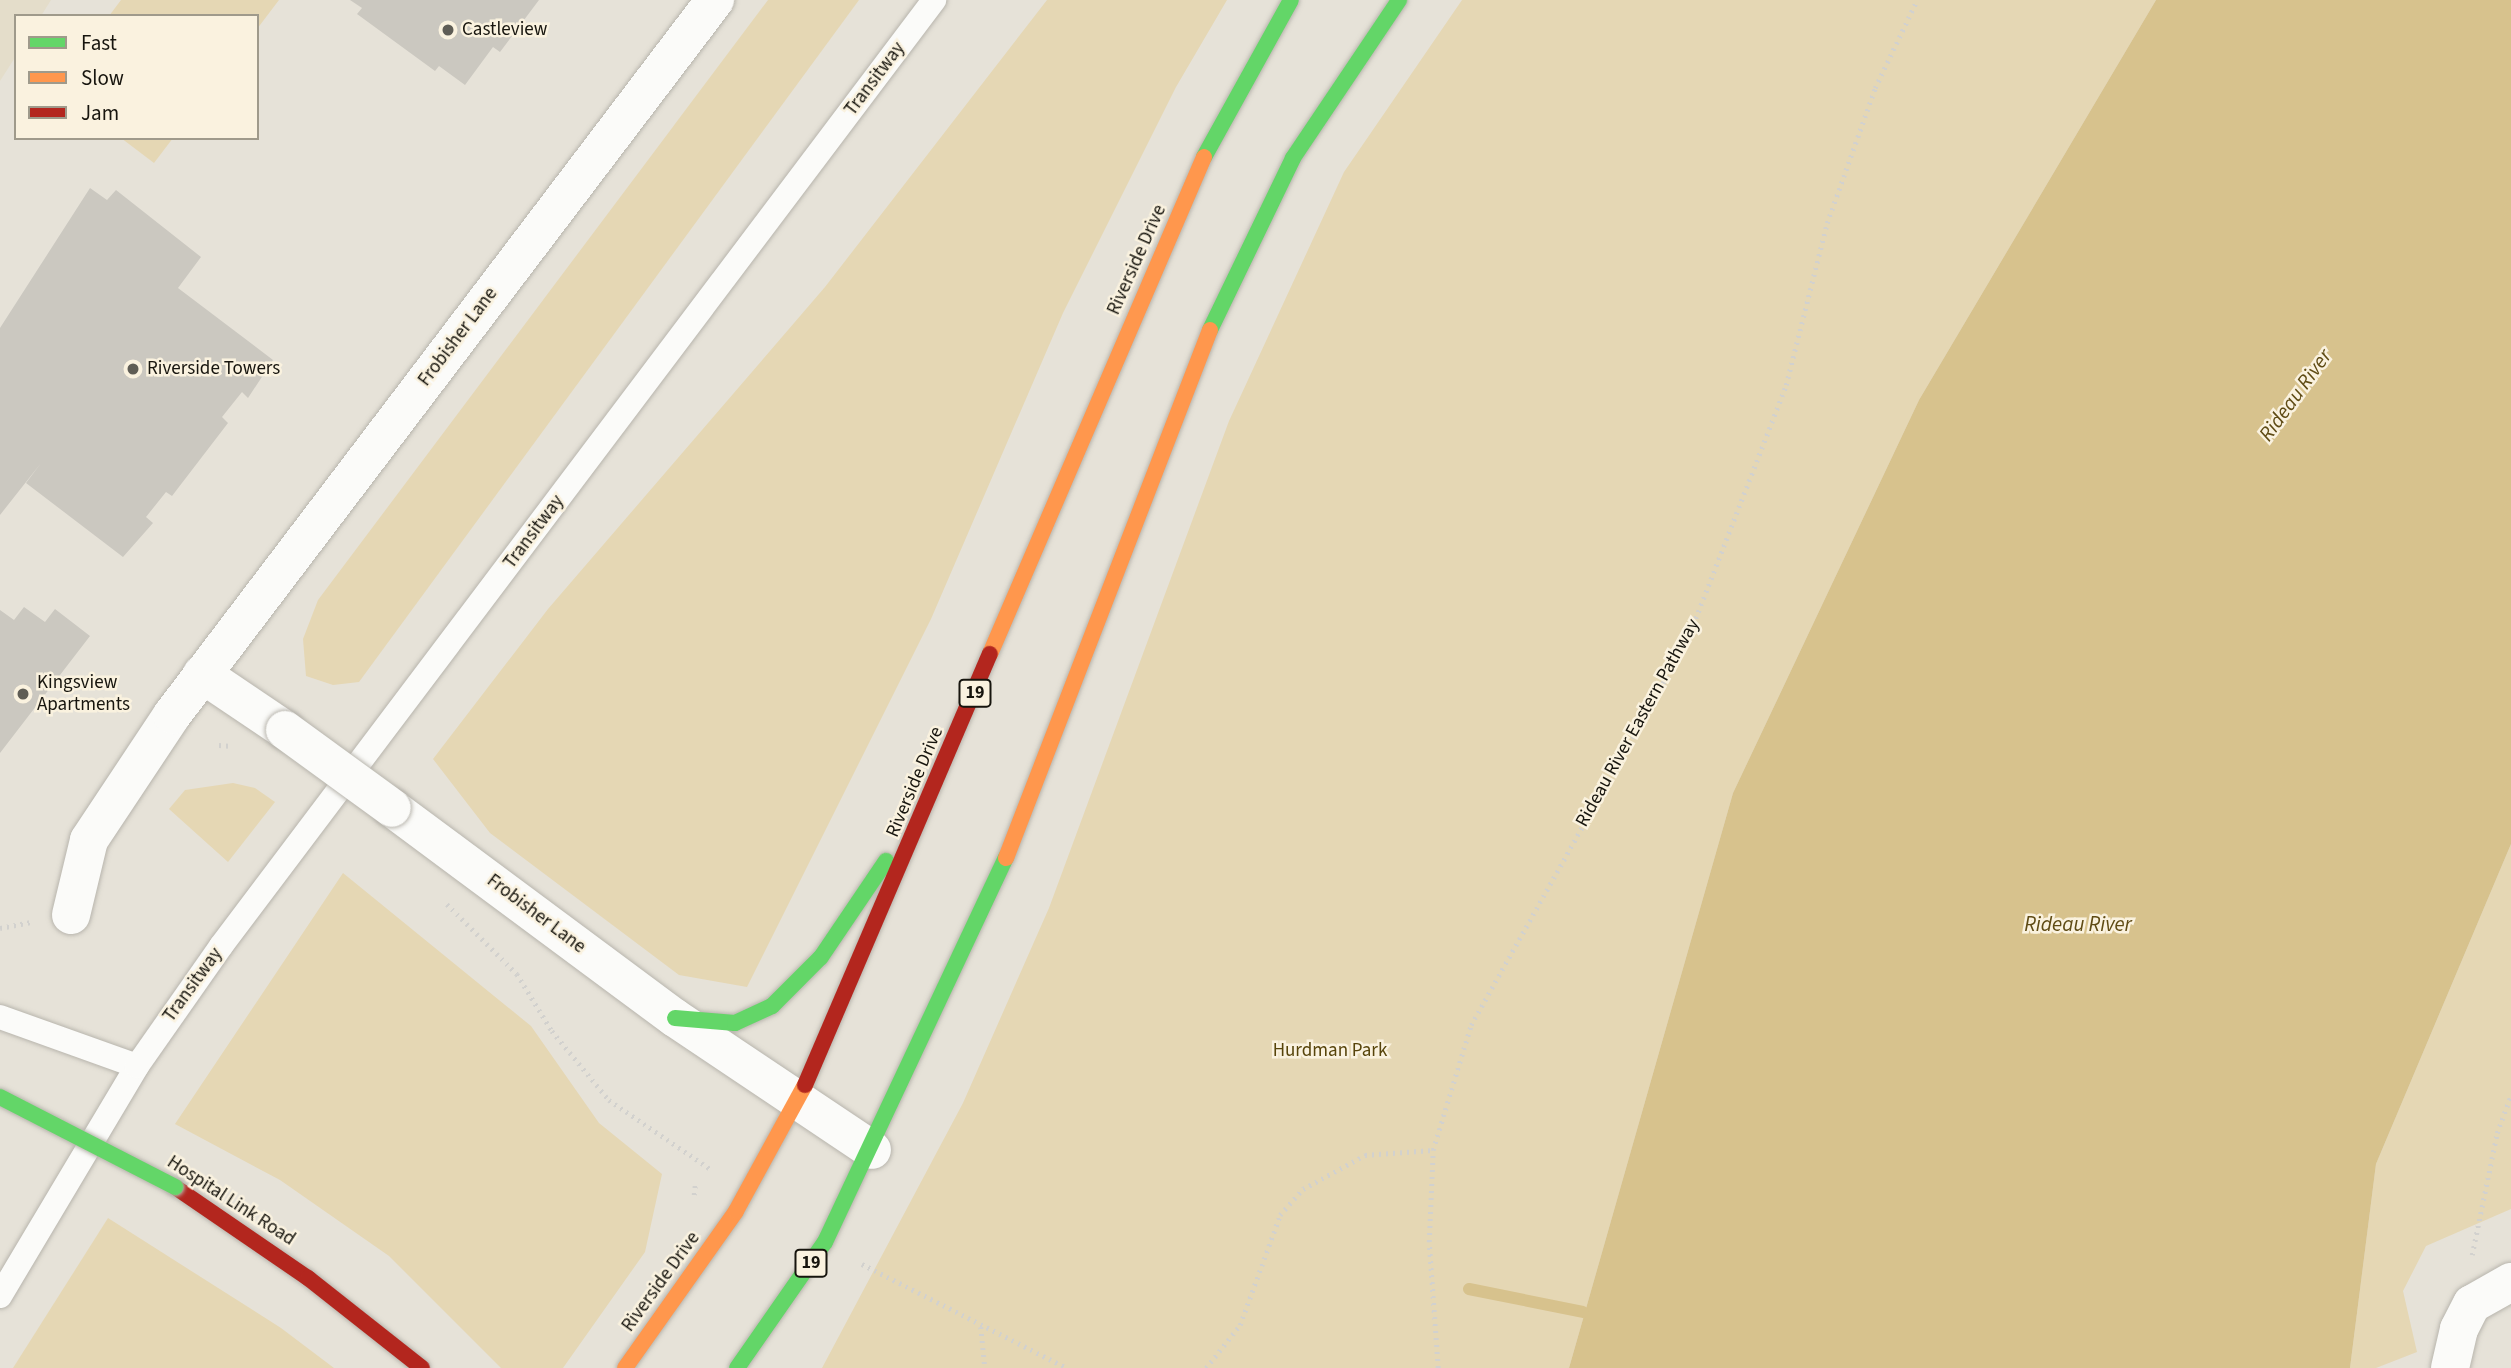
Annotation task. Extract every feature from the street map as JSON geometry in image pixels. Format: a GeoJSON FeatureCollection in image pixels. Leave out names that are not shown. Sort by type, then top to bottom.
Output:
{"type":"FeatureCollection","features":[{"type":"Feature","properties":{"kind":"main road","name":"Riverside Drive"},"geometry":{"type":"LineString","coordinates":[[625,1368],[747,1194],[797,1103],[938,783],[1064,473],[1209,146],[1292,0]]}},
{"type":"Feature","properties":{"kind":"main road","name":"19"},"geometry":{"type":"LineString","coordinates":[[737,1368],[825,1242],[872,1150],[1001,870],[1226,289],[1293,158],[1399,0]]}},
{"type":"Feature","properties":{"kind":"main road"},"geometry":{"type":"LineString","coordinates":[[675,1018],[717,1024],[747,1020],[788,993],[821,957],[938,783]]}},
{"type":"Feature","properties":{"kind":"main road","name":"Hospital Link Road"},"geometry":{"type":"LineString","coordinates":[[0,1097],[175,1187],[416,1362]]}},
{"type":"Feature","properties":{"kind":"street","name":"Frobisher Lane"},"geometry":{"type":"LineString","coordinates":[[71,915],[89,840],[202,674],[715,0]]}},
{"type":"Feature","properties":{"kind":"street","name":"Frobisher Lane"},"geometry":{"type":"LineString","coordinates":[[202,674],[393,808],[675,1018],[797,1103],[872,1150]]}},
{"type":"Feature","properties":{"kind":"street"},"geometry":{"type":"LineString","coordinates":[[2450,1368],[2459,1329],[2472,1304],[2511,1282]]}},
{"type":"Feature","properties":{"kind":"lane","name":"Transitway"},"geometry":{"type":"LineString","coordinates":[[0,1296],[137,1066],[221,946],[934,0]]}},
{"type":"Feature","properties":{"kind":"lane"},"geometry":{"type":"LineString","coordinates":[[0,1017],[137,1066]]}},
{"type":"Feature","properties":{"kind":"path","name":"Rideau River Eastern Pathway"},"geometry":{"type":"LineString","coordinates":[[1438,1368],[1429,1242],[1433,1150],[1479,1008],[1688,638],[1786,385],[1827,223],[1861,125],[1917,0]]}},
{"type":"Feature","properties":{"kind":"path"},"geometry":{"type":"LineString","coordinates":[[440,897],[517,974],[552,1031],[609,1100],[747,1194]]}},
{"type":"Feature","properties":{"kind":"path"},"geometry":{"type":"LineString","coordinates":[[2472,1304],[2471,1258],[2481,1204],[2511,1095]]}},
{"type":"Feature","properties":{"kind":"path"},"geometry":{"type":"LineString","coordinates":[[1206,1368],[1240,1325],[1280,1215],[1303,1189],[1366,1155],[1433,1150]]}},
{"type":"Feature","properties":{"kind":"path"},"geometry":{"type":"LineString","coordinates":[[825,1242],[866,1267],[1066,1368]]}},
{"type":"Feature","properties":{"kind":"path"},"geometry":{"type":"LineString","coordinates":[[981,1327],[985,1368]]}},
{"type":"Feature","properties":{"kind":"shaded area"},"geometry":{"type":"Polygon","coordinates":[[[0,0],[51,0],[42,14],[14,14],[14,59],[0,81],[0,0]]]}},
{"type":"Feature","properties":{"kind":"green space"},"geometry":{"type":"Polygon","coordinates":[[[121,0],[279,0],[259,26],[259,14],[110,14],[121,0]]]}},
{"type":"Feature","properties":{"kind":"green space"},"geometry":{"type":"Polygon","coordinates":[[[768,0],[859,0],[359,682],[333,685],[306,676],[303,639],[318,600],[768,0]]]}},
{"type":"Feature","properties":{"kind":"green space"},"geometry":{"type":"Polygon","coordinates":[[[1047,0],[1227,0],[1176,87],[1063,313],[931,619],[747,987],[679,975],[490,833],[433,759],[548,609],[825,287],[1047,0]]]}},
{"type":"Feature","properties":{"kind":"green space","name":"Hurdman Park"},"geometry":{"type":"Polygon","coordinates":[[[1462,0],[2156,0],[1919,400],[1733,793],[1569,1368],[822,1368],[963,1103],[1049,908],[1229,421],[1344,172],[1462,0]]]}},
{"type":"Feature","properties":{"kind":"green space"},"geometry":{"type":"Polygon","coordinates":[[[124,140],[171,140],[154,163],[124,140]]]}},
{"type":"Feature","properties":{"kind":"green space"},"geometry":{"type":"Polygon","coordinates":[[[233,783],[255,788],[275,802],[228,862],[169,809],[185,790],[233,783]]]}},
{"type":"Feature","properties":{"kind":"green space"},"geometry":{"type":"Polygon","coordinates":[[[2511,844],[2511,1209],[2426,1246],[2403,1291],[2417,1352],[2376,1368],[2350,1368],[2376,1164],[2511,844]]]}},
{"type":"Feature","properties":{"kind":"green space"},"geometry":{"type":"Polygon","coordinates":[[[343,873],[531,1026],[599,1123],[662,1174],[645,1252],[563,1368],[501,1368],[389,1256],[280,1180],[175,1124],[343,873]]]}},
{"type":"Feature","properties":{"kind":"green space"},"geometry":{"type":"Polygon","coordinates":[[[108,1218],[281,1328],[334,1368],[13,1368],[108,1218]]]}},
{"type":"Feature","properties":{"kind":"water","name":"Rideau River"},"geometry":{"type":"Polygon","coordinates":[[[2156,0],[2511,0],[2511,844],[2376,1164],[2350,1368],[1569,1368],[1733,793],[1919,400],[2156,0]]]}},
{"type":"Feature","properties":{"kind":"building","name":"Castleview"},"geometry":{"type":"Polygon","coordinates":[[[350,0],[539,0],[500,52],[493,47],[465,85],[439,66],[435,71],[357,14],[362,8],[350,0]]]}},
{"type":"Feature","properties":{"kind":"building","name":"Riverside Towers"},"geometry":{"type":"Polygon","coordinates":[[[90,188],[107,200],[116,190],[201,257],[178,288],[273,360],[248,398],[242,392],[222,417],[228,423],[172,496],[166,492],[146,517],[153,523],[123,557],[26,483],[41,463],[0,515],[0,328],[90,188]]]}},
{"type":"Feature","properties":{"kind":"building","name":"Kingsview Apartments"},"geometry":{"type":"Polygon","coordinates":[[[24,607],[45,622],[55,609],[90,636],[0,753],[0,610],[14,620],[24,607]]]}},
{"type":"Feature","properties":{"kind":"waterway"},"geometry":{"type":"LineString","coordinates":[[1469,1289],[1583,1312]]}},
{"type":"Feature","properties":{"kind":"traffic: fast"},"geometry":{"type":"LineString","coordinates":[[1204,157],[1291,0]]}},
{"type":"Feature","properties":{"kind":"traffic: fast"},"geometry":{"type":"LineString","coordinates":[[1210,330],[1293,158],[1399,0]]}},
{"type":"Feature","properties":{"kind":"traffic: fast"},"geometry":{"type":"LineString","coordinates":[[737,1368],[825,1242],[1006,858]]}},
{"type":"Feature","properties":{"kind":"traffic: fast"},"geometry":{"type":"LineString","coordinates":[[675,1018],[735,1023],[772,1006],[821,957],[886,861]]}},
{"type":"Feature","properties":{"kind":"traffic: fast"},"geometry":{"type":"LineString","coordinates":[[0,1097],[175,1187]]}},
{"type":"Feature","properties":{"kind":"traffic: slow"},"geometry":{"type":"LineString","coordinates":[[990,654],[1204,157]]}},
{"type":"Feature","properties":{"kind":"traffic: slow"},"geometry":{"type":"LineString","coordinates":[[1006,858],[1210,330]]}},
{"type":"Feature","properties":{"kind":"traffic: slow"},"geometry":{"type":"LineString","coordinates":[[625,1368],[736,1211],[805,1085]]}},
{"type":"Feature","properties":{"kind":"traffic: jam"},"geometry":{"type":"LineString","coordinates":[[805,1085],[990,654]]}},
{"type":"Feature","properties":{"kind":"traffic: jam"},"geometry":{"type":"LineString","coordinates":[[175,1187],[308,1278],[422,1368]]}},
{"type":"Feature","properties":{"kind":"place","name":"Castleview"},"geometry":{"type":"Point","coordinates":[448,30]}},
{"type":"Feature","properties":{"kind":"place","name":"Riverside Towers"},"geometry":{"type":"Point","coordinates":[133,369]}},
{"type":"Feature","properties":{"kind":"place","name":"Kingsview Apartments"},"geometry":{"type":"Point","coordinates":[23,694]}}]}
